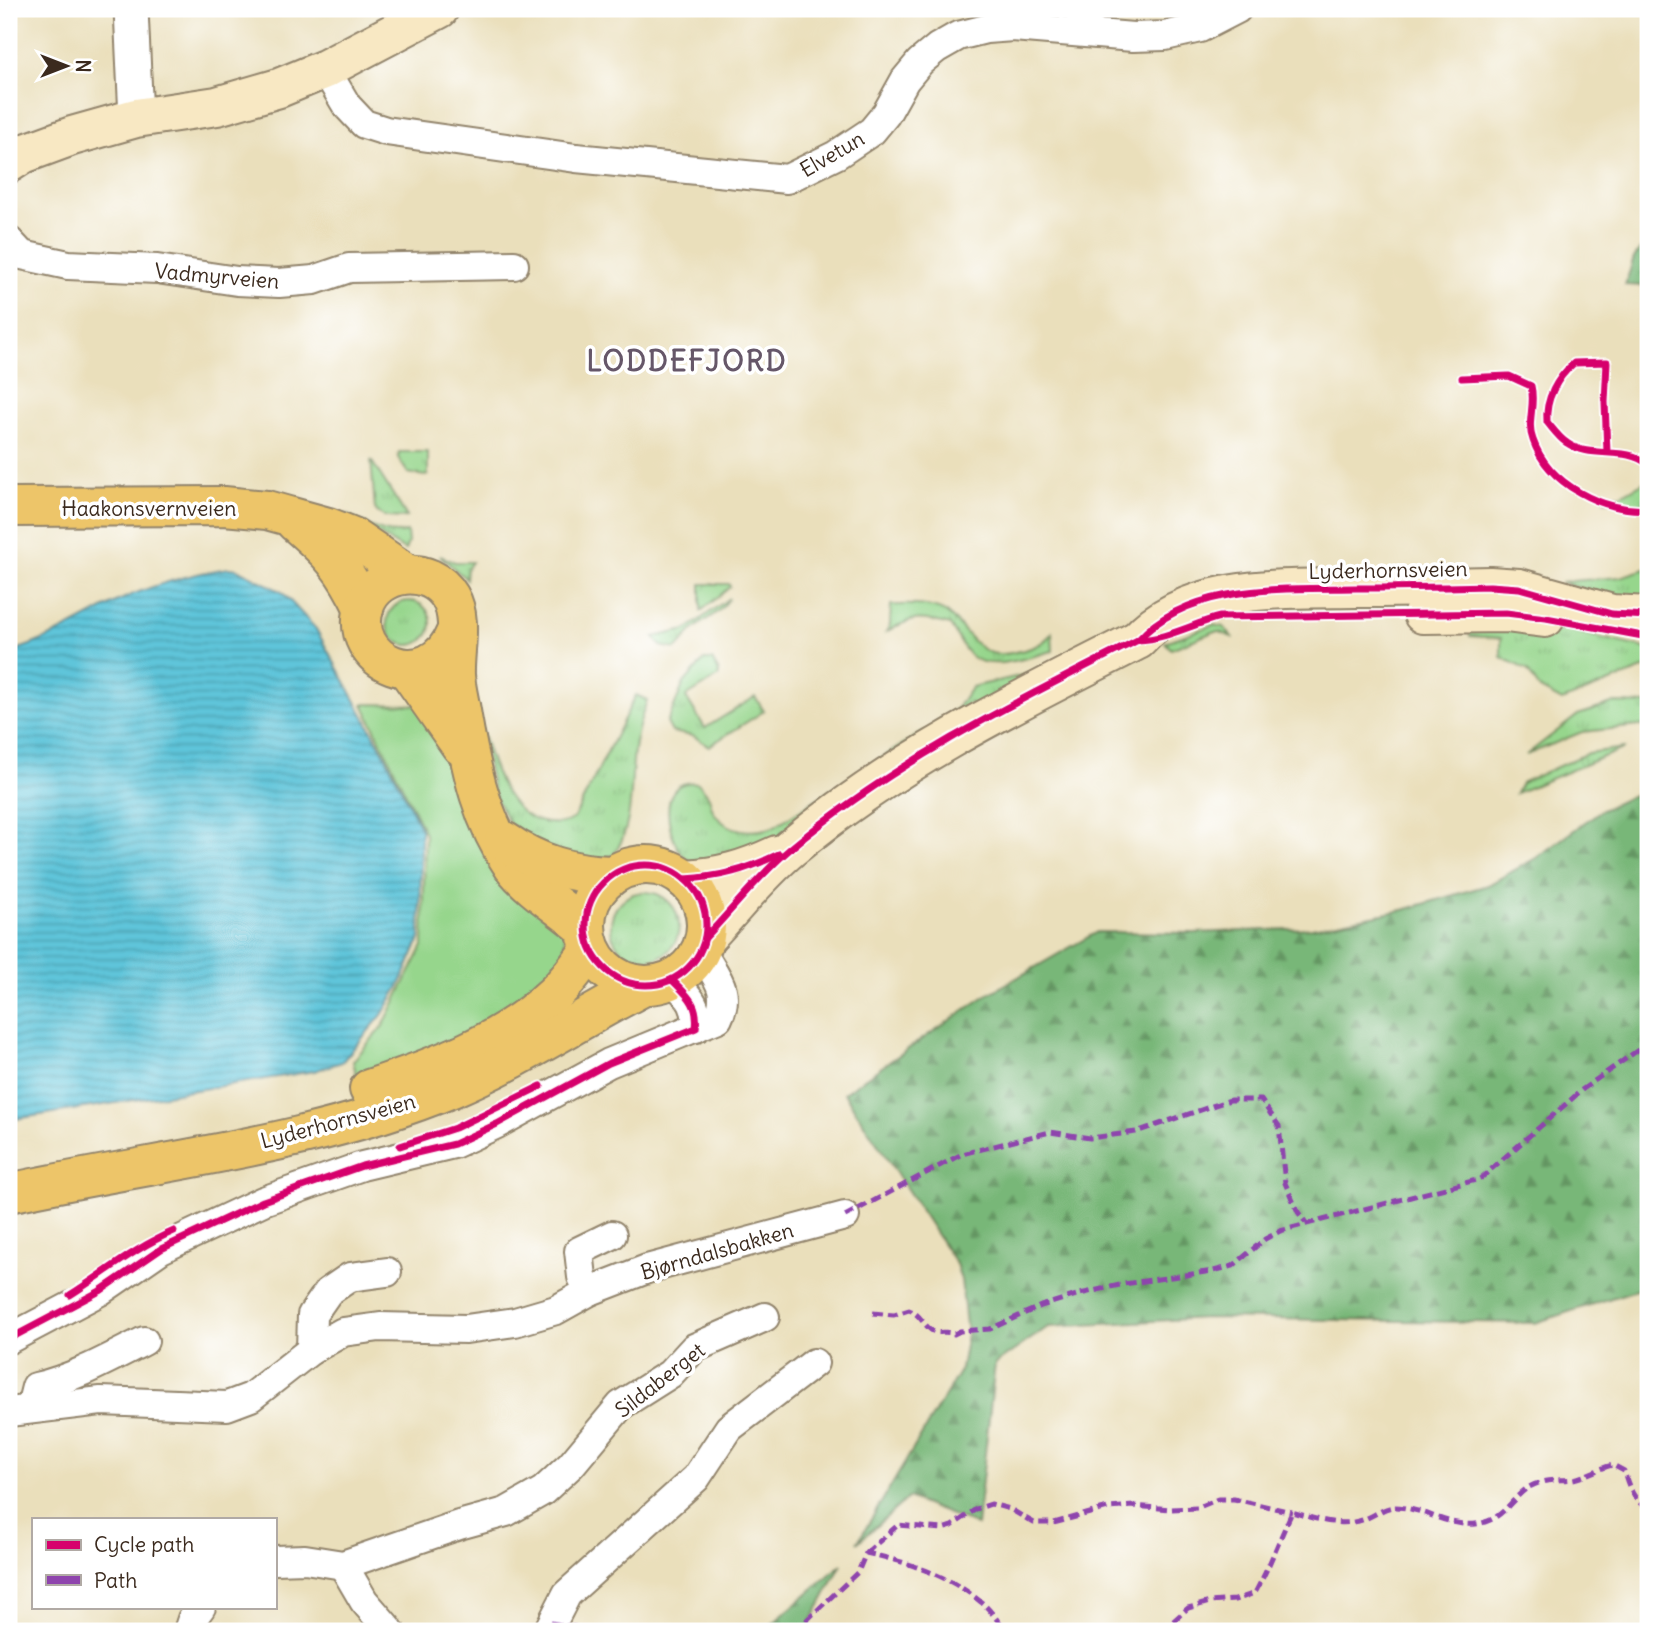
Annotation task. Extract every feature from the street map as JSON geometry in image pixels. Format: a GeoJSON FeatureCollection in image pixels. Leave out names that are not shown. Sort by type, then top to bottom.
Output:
{"type":"FeatureCollection","features":[{"type":"Feature","properties":{"kind":"main road"},"geometry":{"type":"LineString","coordinates":[[9,163],[23,154],[60,140],[136,118],[217,106],[279,88],[325,69],[439,9]]}},
{"type":"Feature","properties":{"kind":"main road","name":"Haakonsvernveien"},"geometry":{"type":"LineString","coordinates":[[9,507],[224,506],[267,510],[353,537],[407,574]]}},
{"type":"Feature","properties":{"kind":"main road","name":"Haakonsvernveien"},"geometry":{"type":"LineString","coordinates":[[289,516],[329,551],[349,579],[364,609]]}},
{"type":"Feature","properties":{"kind":"main road"},"geometry":{"type":"LineString","coordinates":[[456,632],[443,655],[432,663],[407,668],[384,661],[375,654],[364,633],[364,609],[368,598],[378,586],[391,577],[407,574],[431,579],[441,586],[455,607],[456,632],[455,676],[468,757],[476,788],[497,836],[514,867],[588,939],[607,972],[631,984],[658,983],[684,972],[703,944],[706,921],[703,905],[696,891],[685,879],[662,867],[648,864],[612,875],[590,875],[558,868],[521,853],[497,836]]}},
{"type":"Feature","properties":{"kind":"main road","name":"Lyderhornsveien"},"geometry":{"type":"LineString","coordinates":[[685,879],[745,870],[788,850],[890,775],[964,730],[1138,640],[1149,627],[1175,612],[1215,598],[1265,589],[1509,587],[1612,614],[1648,617]]}},
{"type":"Feature","properties":{"kind":"main road","name":"Lyderhornsveien"},"geometry":{"type":"LineString","coordinates":[[1138,640],[1156,640],[1202,621],[1220,617],[1492,613],[1546,618],[1648,637]]}},
{"type":"Feature","properties":{"kind":"main road"},"geometry":{"type":"LineString","coordinates":[[407,668],[413,681],[449,726],[468,757]]}},
{"type":"Feature","properties":{"kind":"main road","name":"Lyderhornsveien"},"geometry":{"type":"LineString","coordinates":[[703,944],[788,850]]}},
{"type":"Feature","properties":{"kind":"main road"},"geometry":{"type":"LineString","coordinates":[[588,939],[587,912],[592,897],[612,875]]}},
{"type":"Feature","properties":{"kind":"main road","name":"Lyderhornsveien"},"geometry":{"type":"LineString","coordinates":[[9,1166],[296,1110],[341,1099],[394,1081],[483,1044],[521,1021],[552,997],[588,939]]}},
{"type":"Feature","properties":{"kind":"main road","name":"Lyderhornsveien"},"geometry":{"type":"LineString","coordinates":[[9,1193],[352,1122],[452,1088],[658,983]]}},
{"type":"Feature","properties":{"kind":"street"},"geometry":{"type":"LineString","coordinates":[[131,9],[136,118]]}},
{"type":"Feature","properties":{"kind":"street","name":"Elvetun"},"geometry":{"type":"LineString","coordinates":[[325,69],[347,106],[365,124],[386,131],[576,158],[787,179],[836,155],[872,131],[920,62],[958,36],[986,29],[1013,27],[1133,37],[1165,36],[1200,28],[1237,9]]}},
{"type":"Feature","properties":{"kind":"street","name":"Vadmyrveien"},"geometry":{"type":"LineString","coordinates":[[9,241],[22,255],[68,265],[157,270],[237,281],[279,283],[314,280],[349,268],[514,265]]}},
{"type":"Feature","properties":{"kind":"street"},"geometry":{"type":"LineString","coordinates":[[9,1339],[100,1291],[161,1249],[263,1201],[362,1166],[454,1144],[497,1124],[609,1063],[718,1018],[724,1005],[723,989],[703,944]]}},
{"type":"Feature","properties":{"kind":"street"},"geometry":{"type":"LineString","coordinates":[[658,983],[690,998],[698,1013],[696,1028]]}},
{"type":"Feature","properties":{"kind":"street","name":"Bjørndalsbakken"},"geometry":{"type":"LineString","coordinates":[[20,1409],[102,1401],[227,1406],[251,1397],[311,1350],[343,1332],[380,1328],[466,1329],[515,1322],[556,1310],[590,1291],[647,1269],[845,1216]]}},
{"type":"Feature","properties":{"kind":"street"},"geometry":{"type":"LineString","coordinates":[[590,1291],[582,1277],[579,1251],[612,1235]]}},
{"type":"Feature","properties":{"kind":"street"},"geometry":{"type":"LineString","coordinates":[[311,1350],[312,1315],[328,1292],[351,1277],[387,1272]]}},
{"type":"Feature","properties":{"kind":"street","name":"Sildaberget"},"geometry":{"type":"LineString","coordinates":[[276,1560],[305,1559],[343,1565],[459,1525],[506,1512],[543,1491],[571,1465],[621,1405],[670,1374],[694,1348],[765,1317]]}},
{"type":"Feature","properties":{"kind":"street","name":"Bjørndalsbakken"},"geometry":{"type":"LineString","coordinates":[[20,1409],[36,1387],[83,1372],[144,1341]]}},
{"type":"Feature","properties":{"kind":"street"},"geometry":{"type":"LineString","coordinates":[[548,1631],[567,1594],[696,1478],[729,1428],[814,1363]]}},
{"type":"Feature","properties":{"kind":"street"},"geometry":{"type":"LineString","coordinates":[[343,1565],[365,1601],[390,1631]]}},
{"type":"Feature","properties":{"kind":"street"},"geometry":{"type":"LineString","coordinates":[[188,1631],[192,1619],[200,1608]]}},
{"type":"Feature","properties":{"kind":"green space"},"geometry":{"type":"Polygon","coordinates":[[[1648,239],[1648,286],[1625,285],[1634,258],[1648,239]]]}},
{"type":"Feature","properties":{"kind":"green space"},"geometry":{"type":"Polygon","coordinates":[[[399,452],[428,452],[428,475],[408,473],[398,458],[399,452]]]}},
{"type":"Feature","properties":{"kind":"green space"},"geometry":{"type":"Polygon","coordinates":[[[371,460],[407,517],[385,516],[375,509],[371,460]]]}},
{"type":"Feature","properties":{"kind":"green space"},"geometry":{"type":"Polygon","coordinates":[[[1648,480],[1648,503],[1633,505],[1605,500],[1608,495],[1621,495],[1648,480]]]}},
{"type":"Feature","properties":{"kind":"green space"},"geometry":{"type":"Polygon","coordinates":[[[345,514],[383,531],[407,532],[408,543],[405,550],[345,514]]]}},
{"type":"Feature","properties":{"kind":"green space"},"geometry":{"type":"Polygon","coordinates":[[[440,556],[455,562],[472,562],[467,569],[466,579],[440,556]]]}},
{"type":"Feature","properties":{"kind":"green space"},"geometry":{"type":"Polygon","coordinates":[[[1648,568],[1648,610],[1561,582],[1620,577],[1648,568]]]}},
{"type":"Feature","properties":{"kind":"green space"},"geometry":{"type":"Polygon","coordinates":[[[701,584],[729,584],[730,587],[701,611],[701,584]]]}},
{"type":"Feature","properties":{"kind":"green space"},"geometry":{"type":"Polygon","coordinates":[[[729,598],[721,609],[696,628],[676,649],[661,646],[654,637],[686,630],[729,598]]]}},
{"type":"Feature","properties":{"kind":"green space"},"geometry":{"type":"Polygon","coordinates":[[[409,601],[425,607],[431,623],[425,639],[409,645],[393,639],[387,623],[393,607],[409,601]]]}},
{"type":"Feature","properties":{"kind":"green space"},"geometry":{"type":"Polygon","coordinates":[[[891,605],[939,609],[951,617],[977,645],[990,653],[1008,654],[1030,648],[1042,643],[1052,633],[1053,651],[1012,662],[980,661],[966,650],[950,625],[932,620],[917,620],[903,623],[886,632],[890,625],[891,605]]]}},
{"type":"Feature","properties":{"kind":"green space"},"geometry":{"type":"Polygon","coordinates":[[[1505,621],[1561,628],[1648,649],[1648,667],[1562,701],[1540,689],[1527,670],[1501,657],[1501,638],[1470,636],[1470,625],[1505,621]]]}},
{"type":"Feature","properties":{"kind":"green space"},"geometry":{"type":"Polygon","coordinates":[[[1213,625],[1224,627],[1232,637],[1213,632],[1171,649],[1165,642],[1213,625]]]}},
{"type":"Feature","properties":{"kind":"green space"},"geometry":{"type":"Polygon","coordinates":[[[704,660],[712,660],[719,672],[718,677],[686,697],[705,728],[755,697],[764,711],[709,746],[693,736],[672,732],[667,723],[684,683],[704,660]]]}},
{"type":"Feature","properties":{"kind":"green space"},"geometry":{"type":"Polygon","coordinates":[[[1037,672],[976,710],[970,702],[937,725],[935,723],[957,708],[972,687],[1037,672]]]}},
{"type":"Feature","properties":{"kind":"green space"},"geometry":{"type":"Polygon","coordinates":[[[636,695],[647,700],[635,743],[628,816],[620,844],[613,856],[572,864],[510,824],[494,795],[474,701],[497,775],[506,792],[517,807],[531,818],[558,823],[574,818],[636,695]]]}},
{"type":"Feature","properties":{"kind":"green space"},"geometry":{"type":"Polygon","coordinates":[[[1615,703],[1648,704],[1648,725],[1582,732],[1526,755],[1578,715],[1615,703]]]}},
{"type":"Feature","properties":{"kind":"green space"},"geometry":{"type":"Polygon","coordinates":[[[363,704],[417,705],[564,931],[566,950],[554,975],[451,1043],[357,1078],[353,1061],[383,1026],[423,946],[425,834],[363,704]]]}},
{"type":"Feature","properties":{"kind":"green space"},"geometry":{"type":"Polygon","coordinates":[[[924,731],[929,738],[747,857],[690,862],[680,852],[674,840],[669,817],[671,795],[685,783],[698,783],[709,797],[715,814],[726,825],[749,831],[766,829],[924,731]]]}},
{"type":"Feature","properties":{"kind":"green space"},"geometry":{"type":"Polygon","coordinates":[[[1625,748],[1516,793],[1521,783],[1588,753],[1625,748]]]}},
{"type":"Feature","properties":{"kind":"green space"},"geometry":{"type":"Polygon","coordinates":[[[1648,788],[1648,1286],[1535,1323],[1206,1318],[1048,1327],[995,1364],[977,1525],[908,1498],[857,1543],[961,1369],[967,1334],[961,1280],[956,1264],[844,1093],[985,996],[1097,932],[1195,933],[1312,928],[1403,910],[1488,885],[1536,858],[1600,811],[1648,788]]]}},
{"type":"Feature","properties":{"kind":"green space"},"geometry":{"type":"Polygon","coordinates":[[[645,892],[658,895],[669,902],[676,913],[679,926],[676,939],[669,950],[658,957],[645,960],[632,957],[621,950],[614,939],[611,926],[614,913],[621,902],[632,895],[645,892]]]}},
{"type":"Feature","properties":{"kind":"green space"},"geometry":{"type":"Polygon","coordinates":[[[842,1564],[806,1631],[764,1631],[842,1564]]]}},
{"type":"Feature","properties":{"kind":"water"},"geometry":{"type":"Polygon","coordinates":[[[237,569],[282,592],[316,629],[383,751],[421,829],[420,939],[400,985],[382,1015],[342,1062],[314,1071],[9,1120],[9,652],[51,636],[142,591],[201,573],[237,569]]]}},
{"type":"Feature","properties":{"kind":"marked path"},"geometry":{"type":"LineString","coordinates":[[873,1313],[894,1315],[909,1310],[934,1331],[954,1334],[960,1331],[990,1329],[1041,1306],[1080,1294],[1233,1266],[1265,1239],[1280,1231],[1480,1179],[1583,1089],[1648,1043]]}},
{"type":"Feature","properties":{"kind":"marked path"},"geometry":{"type":"LineString","coordinates":[[845,1216],[962,1154],[1050,1132],[1090,1138],[1136,1132],[1230,1100],[1261,1100],[1279,1126],[1285,1183],[1306,1223]]}},
{"type":"Feature","properties":{"kind":"marked path"},"geometry":{"type":"LineString","coordinates":[[1162,1631],[1188,1608],[1210,1602],[1235,1600],[1255,1593],[1292,1512],[1328,1522],[1347,1523],[1395,1507],[1451,1522],[1474,1524],[1497,1516],[1532,1485],[1573,1479],[1613,1465],[1624,1471],[1632,1493],[1648,1509]]}},
{"type":"Feature","properties":{"kind":"marked path"},"geometry":{"type":"LineString","coordinates":[[866,1553],[898,1525],[942,1529],[952,1526],[976,1509],[991,1504],[1010,1509],[1034,1523],[1054,1523],[1108,1508],[1197,1508],[1218,1499],[1234,1499],[1292,1512]]}},
{"type":"Feature","properties":{"kind":"marked path"},"geometry":{"type":"LineString","coordinates":[[795,1631],[858,1572],[866,1553],[912,1565],[955,1584],[985,1605],[1006,1631]]}},
{"type":"Feature","properties":{"kind":"marked path"},"geometry":{"type":"LineString","coordinates":[[551,1623],[598,1631]]}},
{"type":"Feature","properties":{"kind":"cycle path"},"geometry":{"type":"LineString","coordinates":[[1607,452],[1607,362],[1574,363],[1562,375],[1553,390],[1548,405],[1547,422],[1561,439],[1576,448],[1629,455],[1648,464]]}},
{"type":"Feature","properties":{"kind":"cycle path"},"geometry":{"type":"LineString","coordinates":[[1462,378],[1509,376],[1531,386],[1531,433],[1540,456],[1551,470],[1564,482],[1596,501],[1631,509],[1648,509]]}},
{"type":"Feature","properties":{"kind":"cycle path"},"geometry":{"type":"LineString","coordinates":[[705,938],[790,849],[872,788],[958,734],[1138,640],[1159,621],[1184,608],[1211,599],[1270,590],[1490,586],[1519,588],[1612,614],[1648,616]]}},
{"type":"Feature","properties":{"kind":"cycle path"},"geometry":{"type":"LineString","coordinates":[[1138,640],[1169,634],[1220,617],[1506,613],[1648,637]]}},
{"type":"Feature","properties":{"kind":"cycle path"},"geometry":{"type":"LineString","coordinates":[[685,879],[733,872],[779,854]]}},
{"type":"Feature","properties":{"kind":"cycle path"},"geometry":{"type":"LineString","coordinates":[[646,865],[669,869],[689,882],[702,902],[706,925],[702,948],[689,968],[669,981],[646,985],[623,981],[603,968],[590,948],[586,925],[590,902],[603,882],[623,869],[646,865]]}},
{"type":"Feature","properties":{"kind":"cycle path"},"geometry":{"type":"LineString","coordinates":[[9,1339],[100,1291],[161,1249],[263,1201],[362,1166],[454,1144],[497,1124],[609,1063],[696,1028],[694,1006],[672,980]]}},
{"type":"Feature","properties":{"kind":"cycle path"},"geometry":{"type":"LineString","coordinates":[[400,1146],[455,1128],[541,1086]]}},
{"type":"Feature","properties":{"kind":"cycle path"},"geometry":{"type":"LineString","coordinates":[[70,1295],[134,1252],[174,1231]]}},
{"type":"Feature","properties":{"kind":"district","name":"LODDEFJORD"},"geometry":{"type":"Point","coordinates":[687,361]}}]}
